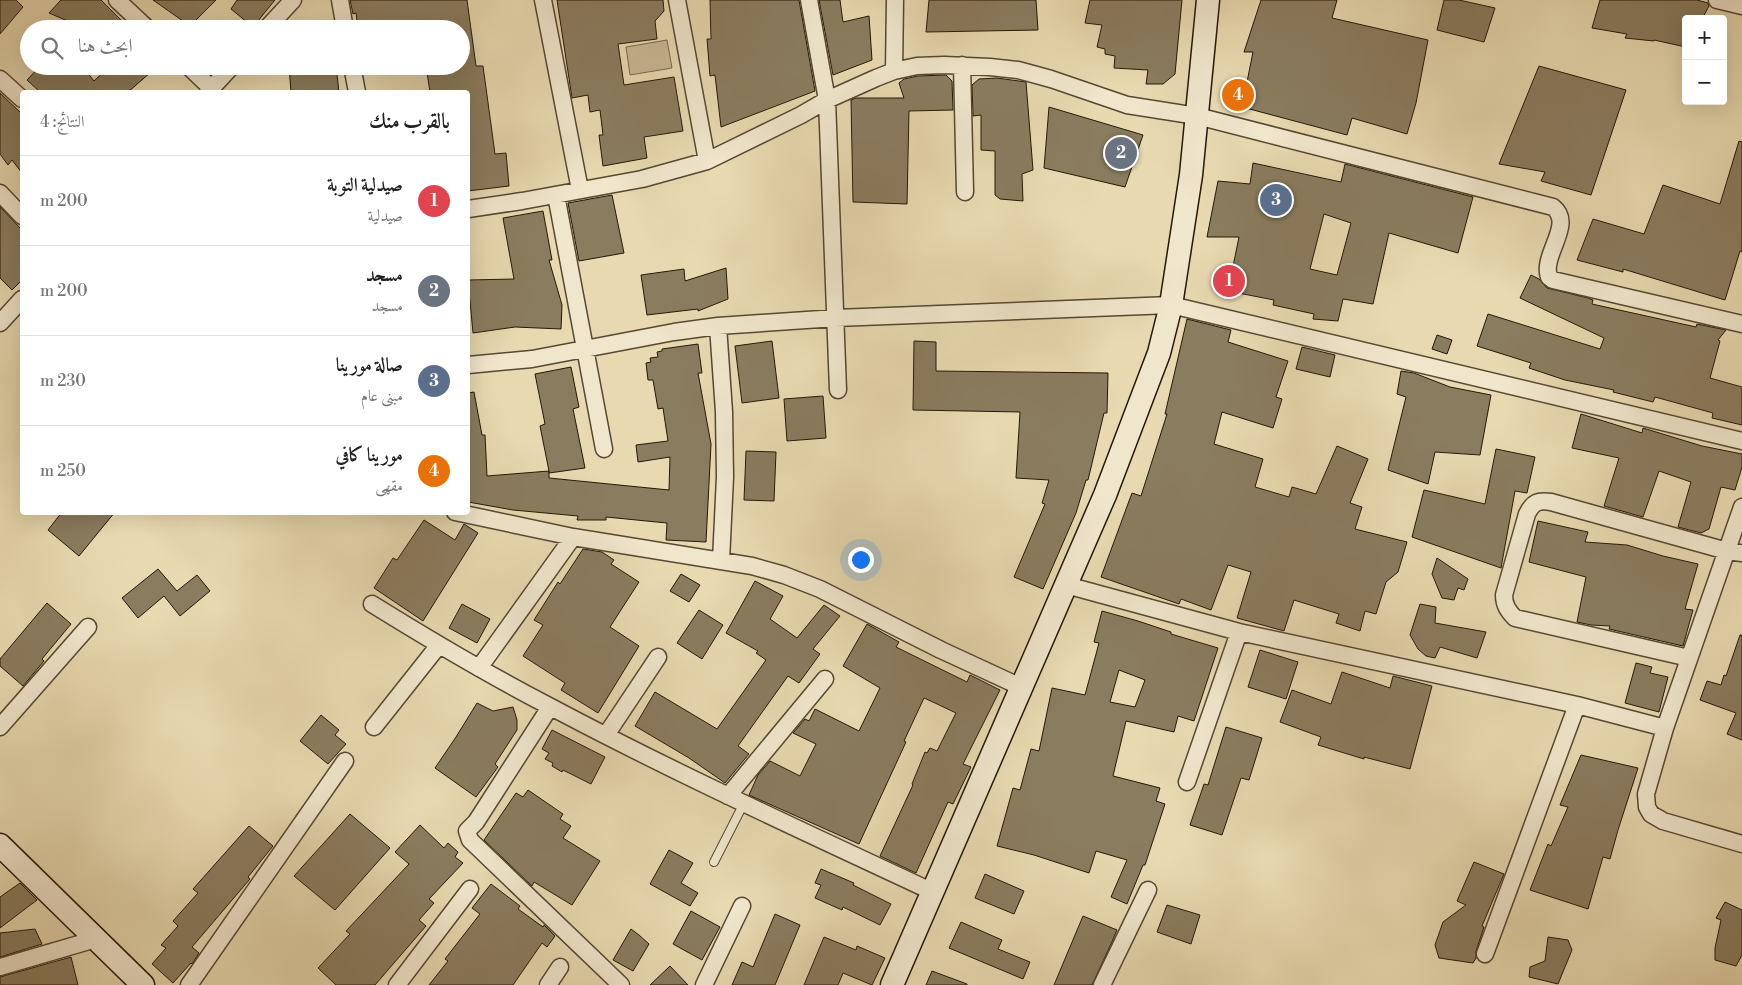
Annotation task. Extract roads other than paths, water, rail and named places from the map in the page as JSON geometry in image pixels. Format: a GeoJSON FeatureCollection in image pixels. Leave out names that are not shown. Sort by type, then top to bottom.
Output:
{"type":"FeatureCollection","features":[{"type":"Feature","properties":{"kind":"street"},"geometry":{"type":"LineString","coordinates":[[117,0],[138,20]]}},
{"type":"Feature","properties":{"kind":"street"},"geometry":{"type":"LineString","coordinates":[[274,20],[293,0]]}},
{"type":"Feature","properties":{"kind":"street"},"geometry":{"type":"LineString","coordinates":[[340,0],[343,20]]}},
{"type":"Feature","properties":{"kind":"street"},"geometry":{"type":"LineString","coordinates":[[543,0],[580,190]]}},
{"type":"Feature","properties":{"kind":"street"},"geometry":{"type":"LineString","coordinates":[[677,0],[708,161]]}},
{"type":"Feature","properties":{"kind":"street"},"geometry":{"type":"LineString","coordinates":[[809,0],[827,100],[838,390]]}},
{"type":"Feature","properties":{"kind":"street"},"geometry":{"type":"LineString","coordinates":[[894,71],[895,0]]}},
{"type":"Feature","properties":{"kind":"street"},"geometry":{"type":"LineString","coordinates":[[892,985],[1105,495],[1159,353],[1170,305],[1190,184],[1208,0]]}},
{"type":"Feature","properties":{"kind":"street"},"geometry":{"type":"LineString","coordinates":[[1716,0],[1742,6]]}},
{"type":"Feature","properties":{"kind":"street"},"geometry":{"type":"LineString","coordinates":[[962,65],[965,192]]}},
{"type":"Feature","properties":{"kind":"street"},"geometry":{"type":"LineString","coordinates":[[470,209],[642,179],[708,161],[827,100],[894,71],[917,66],[962,65],[1018,70],[1128,105],[1198,116],[1553,207],[1558,211],[1562,221],[1547,266],[1548,277],[1553,280],[1742,324]]}},
{"type":"Feature","properties":{"kind":"street"},"geometry":{"type":"LineString","coordinates":[[196,75],[209,90]]}},
{"type":"Feature","properties":{"kind":"street"},"geometry":{"type":"LineString","coordinates":[[211,90],[224,75]]}},
{"type":"Feature","properties":{"kind":"street"},"geometry":{"type":"LineString","coordinates":[[354,75],[357,90]]}},
{"type":"Feature","properties":{"kind":"street"},"geometry":{"type":"LineString","coordinates":[[0,78],[20,97]]}},
{"type":"Feature","properties":{"kind":"street"},"geometry":{"type":"LineString","coordinates":[[0,193],[20,214]]}},
{"type":"Feature","properties":{"kind":"street"},"geometry":{"type":"LineString","coordinates":[[556,194],[604,448]]}},
{"type":"Feature","properties":{"kind":"street"},"geometry":{"type":"LineString","coordinates":[[0,323],[20,301]]}},
{"type":"Feature","properties":{"kind":"street"},"geometry":{"type":"LineString","coordinates":[[470,366],[532,359],[674,332],[718,326],[836,318],[1170,305],[1742,442]]}},
{"type":"Feature","properties":{"kind":"street"},"geometry":{"type":"LineString","coordinates":[[718,326],[725,477],[721,561]]}},
{"type":"Feature","properties":{"kind":"street"},"geometry":{"type":"LineString","coordinates":[[1689,658],[1515,618],[1510,614],[1504,595],[1527,514],[1535,502],[1541,500],[1734,552]]}},
{"type":"Feature","properties":{"kind":"street"},"geometry":{"type":"LineString","coordinates":[[1742,507],[1734,552],[1689,658],[1665,728],[1646,794],[1647,807],[1651,814],[1663,821],[1742,844]]}},
{"type":"Feature","properties":{"kind":"street"},"geometry":{"type":"LineString","coordinates":[[469,515],[573,537],[752,566],[784,575],[820,589],[933,646],[1021,687]]}},
{"type":"Feature","properties":{"kind":"street"},"geometry":{"type":"LineString","coordinates":[[479,668],[573,537]]}},
{"type":"Feature","properties":{"kind":"street"},"geometry":{"type":"LineString","coordinates":[[1066,585],[1239,632],[1577,705],[1665,728]]}},
{"type":"Feature","properties":{"kind":"street"},"geometry":{"type":"LineString","coordinates":[[372,604],[438,645],[550,707],[728,796],[933,892]]}},
{"type":"Feature","properties":{"kind":"street"},"geometry":{"type":"LineString","coordinates":[[0,727],[88,627]]}},
{"type":"Feature","properties":{"kind":"street"},"geometry":{"type":"LineString","coordinates":[[1187,782],[1239,632]]}},
{"type":"Feature","properties":{"kind":"street"},"geometry":{"type":"LineString","coordinates":[[374,727],[438,645]]}},
{"type":"Feature","properties":{"kind":"street"},"geometry":{"type":"LineString","coordinates":[[606,735],[658,657]]}},
{"type":"Feature","properties":{"kind":"street"},"geometry":{"type":"LineString","coordinates":[[728,796],[825,680]]}},
{"type":"Feature","properties":{"kind":"street"},"geometry":{"type":"LineString","coordinates":[[1484,954],[1577,705]]}},
{"type":"Feature","properties":{"kind":"street"},"geometry":{"type":"LineString","coordinates":[[550,707],[476,822],[467,831],[470,840],[621,985]]}},
{"type":"Feature","properties":{"kind":"street"},"geometry":{"type":"LineString","coordinates":[[189,985],[345,761]]}},
{"type":"Feature","properties":{"kind":"street"},"geometry":{"type":"LineString","coordinates":[[1,847],[143,985]]}},
{"type":"Feature","properties":{"kind":"street"},"geometry":{"type":"LineString","coordinates":[[397,985],[470,889]]}},
{"type":"Feature","properties":{"kind":"street"},"geometry":{"type":"LineString","coordinates":[[1102,985],[1148,890]]}},
{"type":"Feature","properties":{"kind":"street"},"geometry":{"type":"LineString","coordinates":[[704,985],[742,906]]}},
{"type":"Feature","properties":{"kind":"street"},"geometry":{"type":"LineString","coordinates":[[0,966],[96,939]]}},
{"type":"Feature","properties":{"kind":"street"},"geometry":{"type":"LineString","coordinates":[[548,985],[560,968]]}},
{"type":"Feature","properties":{"kind":"lane"},"geometry":{"type":"LineString","coordinates":[[714,862],[744,803]]}},
{"type":"Feature","properties":{"kind":"place","name":"مورينا كافي"},"geometry":{"type":"Point","coordinates":[1238,95]}},
{"type":"Feature","properties":{"kind":"place","name":"مسجد"},"geometry":{"type":"Point","coordinates":[1121,153]}},
{"type":"Feature","properties":{"kind":"place","name":"صالة مورينا"},"geometry":{"type":"Point","coordinates":[1276,200]}},
{"type":"Feature","properties":{"kind":"place","name":"صيدلية التوبة"},"geometry":{"type":"Point","coordinates":[1229,281]}}]}
